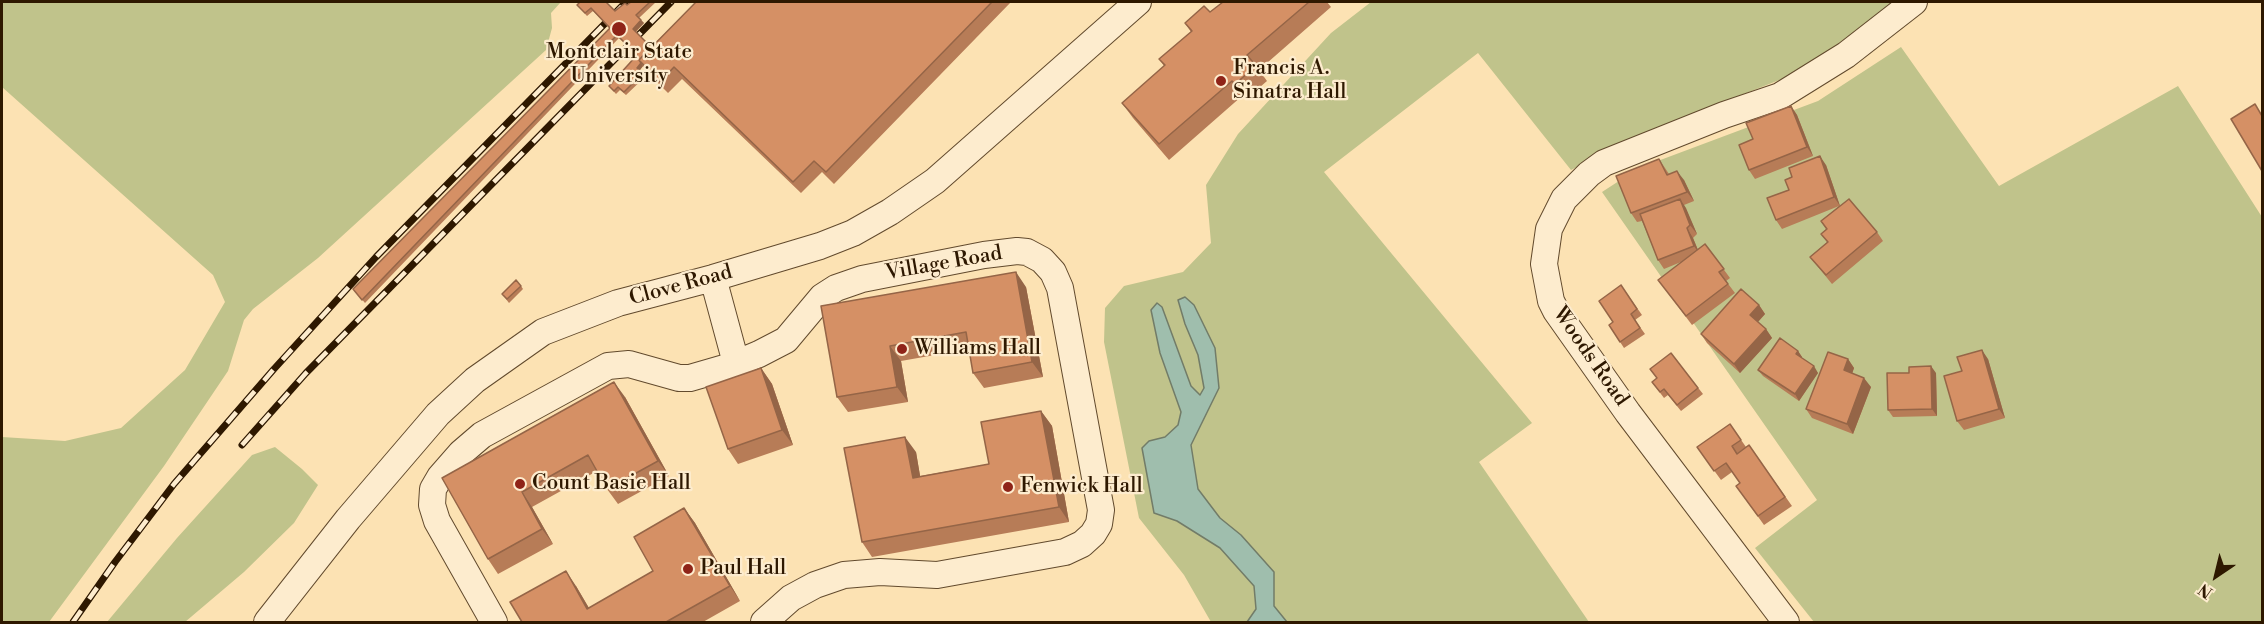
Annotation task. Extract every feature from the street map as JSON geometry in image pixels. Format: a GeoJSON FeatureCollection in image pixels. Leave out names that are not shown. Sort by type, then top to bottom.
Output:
{"type":"FeatureCollection","features":[{"type":"Feature","properties":{"kind":"street","name":"Clove Road"},"geometry":{"type":"LineString","coordinates":[[267,622],[348,519],[438,414],[475,380],[543,332],[618,303],[820,246],[852,233],[897,207],[935,181],[1138,2]]}},
{"type":"Feature","properties":{"kind":"street","name":"Woods Road"},"geometry":{"type":"LineString","coordinates":[[1786,622],[1628,412],[1556,311],[1551,301],[1544,264],[1550,229],[1564,199],[1588,174],[1604,163],[1790,91],[1846,55],[1914,2]]}},
{"type":"Feature","properties":{"kind":"street","name":"Village Road"},"geometry":{"type":"LineString","coordinates":[[494,622],[437,521],[432,505],[433,489],[440,477],[461,453],[482,435],[608,366],[629,364],[679,378],[690,378],[775,347],[786,340],[822,297],[836,288],[862,279],[1017,250],[1027,252],[1042,260],[1053,272],[1060,288],[1101,510],[1099,524],[1093,534],[1082,544],[1065,552],[937,575],[880,572],[844,575],[815,585],[791,598],[764,622]]}},
{"type":"Feature","properties":{"kind":"street"},"geometry":{"type":"LineString","coordinates":[[713,278],[736,363]]}},
{"type":"Feature","properties":{"kind":"green space"},"geometry":{"type":"Polygon","coordinates":[[[2,2],[561,2],[551,13],[552,28],[546,50],[318,258],[253,309],[244,320],[228,371],[164,466],[49,622],[2,622],[2,437],[65,441],[121,428],[185,370],[225,302],[213,275],[2,87],[2,2]]]}},
{"type":"Feature","properties":{"kind":"green space"},"geometry":{"type":"Polygon","coordinates":[[[1371,2],[1896,2],[1792,75],[1630,139],[1571,170],[1478,53],[1324,172],[1532,423],[1479,462],[1589,622],[1211,622],[1184,575],[1139,518],[1104,342],[1105,308],[1124,286],[1183,272],[1211,243],[1206,185],[1238,134],[1331,33],[1371,2]]]}},
{"type":"Feature","properties":{"kind":"green space"},"geometry":{"type":"Polygon","coordinates":[[[1901,47],[1999,186],[2178,86],[2262,217],[2262,622],[1814,622],[1755,548],[1817,500],[1602,192],[1639,168],[1818,101],[1901,47]]]}},
{"type":"Feature","properties":{"kind":"green space"},"geometry":{"type":"Polygon","coordinates":[[[275,447],[318,485],[294,523],[244,572],[185,622],[107,622],[177,538],[252,455],[275,447]]]}},
{"type":"Feature","properties":{"kind":"shaded area"},"geometry":{"type":"Polygon","coordinates":[[[1185,297],[1194,305],[1215,348],[1219,388],[1191,445],[1198,489],[1220,518],[1241,535],[1274,572],[1274,606],[1287,622],[1247,622],[1256,609],[1254,586],[1220,548],[1177,521],[1154,513],[1142,448],[1149,441],[1165,437],[1178,425],[1181,412],[1160,353],[1151,310],[1157,303],[1162,307],[1191,386],[1200,395],[1204,388],[1198,355],[1178,300],[1185,297]]]}},
{"type":"Feature","properties":{"kind":"building"},"geometry":{"type":"Polygon","coordinates":[[[580,2],[606,2],[615,11],[625,3],[627,5],[631,2],[650,2],[636,15],[641,20],[633,29],[651,47],[639,60],[641,63],[637,68],[643,73],[624,92],[618,87],[614,91],[609,86],[637,55],[617,35],[362,300],[353,289],[610,28],[591,8],[585,13],[577,5],[580,2]]]}},
{"type":"Feature","properties":{"kind":"building"},"geometry":{"type":"Polygon","coordinates":[[[696,2],[992,2],[826,172],[814,161],[793,182],[674,67],[660,82],[639,60],[696,2]]]}},
{"type":"Feature","properties":{"kind":"building","name":"Francis A. Sinatra Hall"},"geometry":{"type":"Polygon","coordinates":[[[1223,2],[1309,2],[1247,55],[1256,66],[1235,84],[1232,81],[1159,144],[1122,103],[1165,65],[1159,59],[1192,31],[1185,23],[1204,6],[1210,12],[1223,2]]]}},
{"type":"Feature","properties":{"kind":"building"},"geometry":{"type":"Polygon","coordinates":[[[2255,104],[2262,116],[2262,171],[2231,119],[2255,104]]]}},
{"type":"Feature","properties":{"kind":"building"},"geometry":{"type":"Polygon","coordinates":[[[1791,106],[1807,147],[1749,170],[1739,145],[1753,139],[1746,123],[1791,106]]]}},
{"type":"Feature","properties":{"kind":"building"},"geometry":{"type":"Polygon","coordinates":[[[1820,156],[1834,197],[1776,220],[1767,198],[1789,190],[1785,180],[1792,177],[1789,168],[1820,156]]]}},
{"type":"Feature","properties":{"kind":"building"},"geometry":{"type":"Polygon","coordinates":[[[1659,159],[1667,175],[1677,171],[1687,192],[1631,213],[1616,176],[1659,159]]]}},
{"type":"Feature","properties":{"kind":"building"},"geometry":{"type":"Polygon","coordinates":[[[1680,199],[1690,225],[1687,228],[1694,246],[1658,260],[1640,214],[1680,199]]]}},
{"type":"Feature","properties":{"kind":"building"},"geometry":{"type":"Polygon","coordinates":[[[1849,199],[1877,232],[1826,275],[1810,257],[1828,242],[1821,234],[1827,229],[1821,221],[1849,199]]]}},
{"type":"Feature","properties":{"kind":"building"},"geometry":{"type":"Polygon","coordinates":[[[1705,244],[1724,269],[1719,272],[1728,284],[1686,316],[1658,280],[1705,244]]]}},
{"type":"Feature","properties":{"kind":"building","name":"Williams Hall"},"geometry":{"type":"Polygon","coordinates":[[[1016,272],[1032,362],[973,373],[966,332],[890,346],[897,387],[837,397],[821,306],[1016,272]]]}},
{"type":"Feature","properties":{"kind":"building"},"geometry":{"type":"Polygon","coordinates":[[[516,280],[521,286],[507,299],[502,294],[516,280]]]}},
{"type":"Feature","properties":{"kind":"building"},"geometry":{"type":"Polygon","coordinates":[[[1621,285],[1637,309],[1631,314],[1640,328],[1620,342],[1609,325],[1613,322],[1599,301],[1621,285]]]}},
{"type":"Feature","properties":{"kind":"building"},"geometry":{"type":"Polygon","coordinates":[[[1741,289],[1759,305],[1750,315],[1766,329],[1734,364],[1701,334],[1741,289]]]}},
{"type":"Feature","properties":{"kind":"building"},"geometry":{"type":"Polygon","coordinates":[[[1780,338],[1798,351],[1796,354],[1814,366],[1795,394],[1758,370],[1780,338]]]}},
{"type":"Feature","properties":{"kind":"building"},"geometry":{"type":"Polygon","coordinates":[[[1982,350],[1999,409],[1957,421],[1944,376],[1962,371],[1957,357],[1982,350]]]}},
{"type":"Feature","properties":{"kind":"building"},"geometry":{"type":"Polygon","coordinates":[[[1828,352],[1848,359],[1844,370],[1864,378],[1847,424],[1806,409],[1828,352]]]}},
{"type":"Feature","properties":{"kind":"building"},"geometry":{"type":"Polygon","coordinates":[[[1671,353],[1698,388],[1677,405],[1664,389],[1660,392],[1652,382],[1657,378],[1650,369],[1671,353]]]}},
{"type":"Feature","properties":{"kind":"building"},"geometry":{"type":"Polygon","coordinates":[[[1931,366],[1932,409],[1888,410],[1887,373],[1909,373],[1909,367],[1931,366]]]}},
{"type":"Feature","properties":{"kind":"building"},"geometry":{"type":"Polygon","coordinates":[[[761,368],[782,430],[728,449],[706,387],[761,368]]]}},
{"type":"Feature","properties":{"kind":"building","name":"Count Basie Hall"},"geometry":{"type":"Polygon","coordinates":[[[614,382],[658,461],[607,489],[588,455],[522,492],[542,529],[488,559],[442,478],[614,382]]]}},
{"type":"Feature","properties":{"kind":"building","name":"Fenwick Hall"},"geometry":{"type":"Polygon","coordinates":[[[1041,411],[1059,507],[862,542],[844,448],[905,437],[913,478],[989,464],[981,422],[1041,411]]]}},
{"type":"Feature","properties":{"kind":"building"},"geometry":{"type":"Polygon","coordinates":[[[1730,424],[1741,440],[1732,446],[1737,454],[1749,445],[1785,497],[1758,516],[1736,486],[1740,483],[1726,463],[1714,471],[1697,447],[1730,424]]]}},
{"type":"Feature","properties":{"kind":"building"},"geometry":{"type":"Polygon","coordinates":[[[684,508],[730,586],[666,622],[522,622],[510,602],[566,571],[587,609],[653,571],[634,537],[684,508]]]}},
{"type":"Feature","properties":{"kind":"railway"},"geometry":{"type":"LineString","coordinates":[[73,622],[174,484],[274,369],[376,257],[626,2]]}},
{"type":"Feature","properties":{"kind":"railway"},"geometry":{"type":"LineString","coordinates":[[242,445],[306,373],[671,2]]}},
{"type":"Feature","properties":{"kind":"place","name":"Montclair State University"},"geometry":{"type":"Point","coordinates":[619,29]}},
{"type":"Feature","properties":{"kind":"place","name":"Francis A. Sinatra Hall"},"geometry":{"type":"Point","coordinates":[1221,81]}},
{"type":"Feature","properties":{"kind":"place","name":"Williams Hall"},"geometry":{"type":"Point","coordinates":[902,349]}},
{"type":"Feature","properties":{"kind":"place","name":"Count Basie Hall"},"geometry":{"type":"Point","coordinates":[520,484]}},
{"type":"Feature","properties":{"kind":"place","name":"Fenwick Hall"},"geometry":{"type":"Point","coordinates":[1008,487]}},
{"type":"Feature","properties":{"kind":"place","name":"Paul Hall"},"geometry":{"type":"Point","coordinates":[688,569]}}]}
